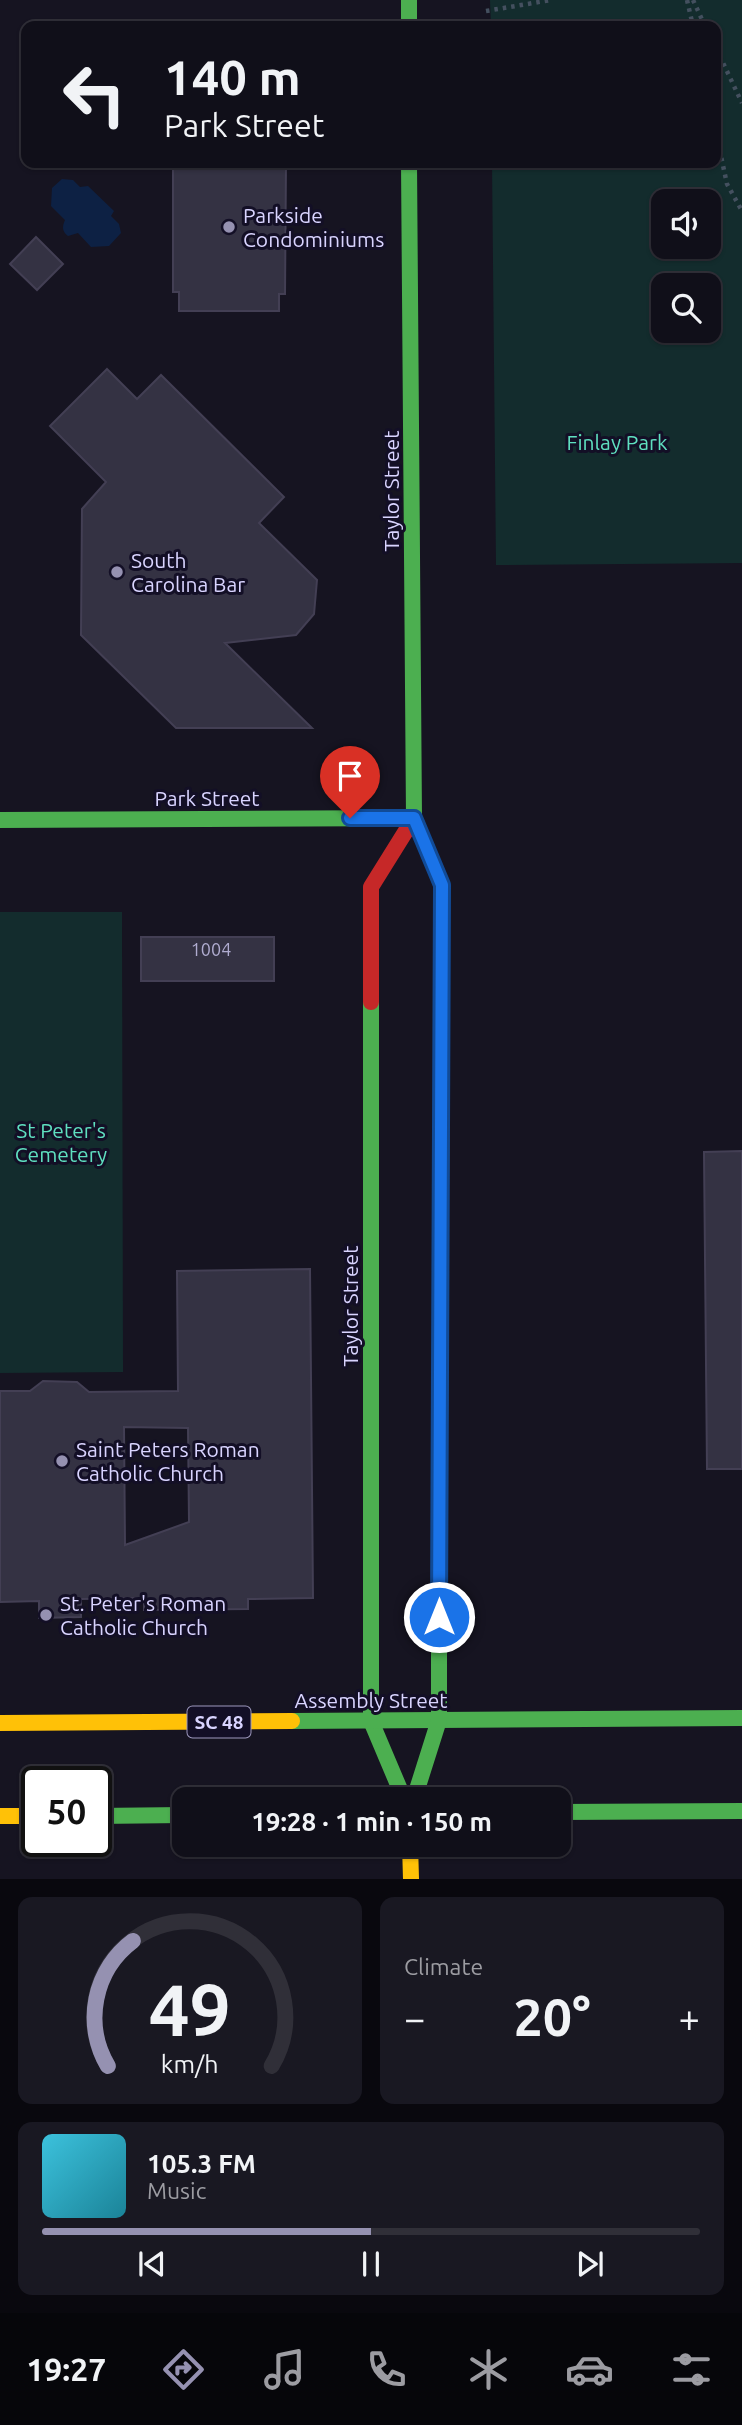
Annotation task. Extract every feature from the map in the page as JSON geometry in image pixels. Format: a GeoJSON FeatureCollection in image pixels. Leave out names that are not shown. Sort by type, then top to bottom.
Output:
{"type":"FeatureCollection","features":[{"type":"Feature","properties":{"kind":"main road"},"geometry":{"type":"LineString","coordinates":[[409,0],[409,21]]}},
{"type":"Feature","properties":{"kind":"main road","name":"Taylor Street"},"geometry":{"type":"LineString","coordinates":[[409,168],[414,818],[442,885],[439,1720],[418,1787]]}},
{"type":"Feature","properties":{"kind":"main road","name":"Taylor Street"},"geometry":{"type":"LineString","coordinates":[[399,1787],[371,1721],[371,887],[414,818]]}},
{"type":"Feature","properties":{"kind":"main road","name":"Park Street"},"geometry":{"type":"LineString","coordinates":[[0,820],[414,818]]}},
{"type":"Feature","properties":{"kind":"main road","name":"Assembly Street"},"geometry":{"type":"LineString","coordinates":[[0,1723],[742,1718]]}},
{"type":"Feature","properties":{"kind":"main road"},"geometry":{"type":"LineString","coordinates":[[571,1812],[742,1811]]}},
{"type":"Feature","properties":{"kind":"main road"},"geometry":{"type":"LineString","coordinates":[[112,1816],[172,1815]]}},
{"type":"Feature","properties":{"kind":"main road"},"geometry":{"type":"LineString","coordinates":[[0,1816],[21,1816]]}},
{"type":"Feature","properties":{"kind":"main road"},"geometry":{"type":"LineString","coordinates":[[410,1857],[411,1879]]}},
{"type":"Feature","properties":{"kind":"path"},"geometry":{"type":"LineString","coordinates":[[486,11],[551,0]]}},
{"type":"Feature","properties":{"kind":"path"},"geometry":{"type":"LineString","coordinates":[[687,0],[692,21]]}},
{"type":"Feature","properties":{"kind":"path"},"geometry":{"type":"LineString","coordinates":[[693,0],[703,21]]}},
{"type":"Feature","properties":{"kind":"path"},"geometry":{"type":"LineString","coordinates":[[721,59],[742,103]]}},
{"type":"Feature","properties":{"kind":"path"},"geometry":{"type":"LineString","coordinates":[[721,156],[727,184],[742,211]]}},
{"type":"Feature","properties":{"kind":"green space","name":"Finlay Park"},"geometry":{"type":"Polygon","coordinates":[[[490,0],[742,0],[742,563],[496,565],[492,168],[721,168],[721,21],[491,21],[490,0]]]}},
{"type":"Feature","properties":{"kind":"green space","name":"St Peter's Cemetery"},"geometry":{"type":"Polygon","coordinates":[[[0,912],[122,912],[123,1372],[0,1373],[0,912]]]}},
{"type":"Feature","properties":{"kind":"water"},"geometry":{"type":"Polygon","coordinates":[[[62,179],[73,180],[80,187],[88,186],[114,211],[111,216],[119,224],[121,233],[109,246],[91,247],[78,233],[68,236],[65,232],[65,220],[51,206],[52,188],[62,179]]]}},
{"type":"Feature","properties":{"kind":"building","name":"Parkside Condominiums"},"geometry":{"type":"Polygon","coordinates":[[[173,168],[286,168],[285,294],[279,294],[279,311],[179,311],[179,292],[173,292],[173,168]]]}},
{"type":"Feature","properties":{"kind":"building"},"geometry":{"type":"Polygon","coordinates":[[[36,237],[63,264],[37,290],[10,264],[36,237]]]}},
{"type":"Feature","properties":{"kind":"building"},"geometry":{"type":"Polygon","coordinates":[[[107,369],[137,399],[161,375],[284,497],[259,523],[317,580],[314,614],[296,635],[225,643],[312,728],[176,728],[81,635],[82,509],[106,482],[50,426],[107,369]]]}},
{"type":"Feature","properties":{"kind":"building"},"geometry":{"type":"Polygon","coordinates":[[[141,937],[274,937],[274,981],[141,981],[141,937]]]}},
{"type":"Feature","properties":{"kind":"building"},"geometry":{"type":"Polygon","coordinates":[[[742,1151],[742,1469],[707,1469],[704,1152],[742,1151]]]}},
{"type":"Feature","properties":{"kind":"building","name":"Saint Peters Roman Catholic Church"},"geometry":{"type":"Polygon","coordinates":[[[310,1269],[313,1598],[248,1599],[248,1609],[144,1610],[144,1598],[81,1599],[81,1617],[39,1618],[39,1601],[0,1602],[0,1391],[30,1391],[43,1381],[77,1382],[89,1392],[178,1391],[177,1271],[310,1269]],[[124,1427],[125,1545],[189,1522],[188,1428],[124,1427]]]}},
{"type":"Feature","properties":{"kind":"traffic: fast"},"geometry":{"type":"LineString","coordinates":[[409,0],[409,21]]}},
{"type":"Feature","properties":{"kind":"traffic: fast"},"geometry":{"type":"LineString","coordinates":[[409,168],[414,818],[442,885],[442,959]]}},
{"type":"Feature","properties":{"kind":"traffic: fast"},"geometry":{"type":"LineString","coordinates":[[0,820],[414,818]]}},
{"type":"Feature","properties":{"kind":"traffic: fast"},"geometry":{"type":"LineString","coordinates":[[371,1002],[371,1721],[399,1787]]}},
{"type":"Feature","properties":{"kind":"traffic: fast"},"geometry":{"type":"LineString","coordinates":[[418,1787],[439,1720],[439,1625]]}},
{"type":"Feature","properties":{"kind":"traffic: fast"},"geometry":{"type":"LineString","coordinates":[[292,1721],[742,1718]]}},
{"type":"Feature","properties":{"kind":"traffic: fast"},"geometry":{"type":"LineString","coordinates":[[571,1812],[742,1811]]}},
{"type":"Feature","properties":{"kind":"traffic: fast"},"geometry":{"type":"LineString","coordinates":[[112,1816],[172,1815]]}},
{"type":"Feature","properties":{"kind":"traffic: slow"},"geometry":{"type":"LineString","coordinates":[[440,1421],[442,959]]}},
{"type":"Feature","properties":{"kind":"traffic: slow"},"geometry":{"type":"LineString","coordinates":[[0,1723],[292,1721]]}},
{"type":"Feature","properties":{"kind":"traffic: slow"},"geometry":{"type":"LineString","coordinates":[[0,1816],[21,1816]]}},
{"type":"Feature","properties":{"kind":"traffic: slow"},"geometry":{"type":"LineString","coordinates":[[410,1857],[411,1879]]}},
{"type":"Feature","properties":{"kind":"traffic: jam"},"geometry":{"type":"LineString","coordinates":[[371,1002],[371,887],[414,818]]}},
{"type":"Feature","properties":{"kind":"traffic: jam"},"geometry":{"type":"LineString","coordinates":[[439,1625],[440,1421]]}},
{"type":"Feature","properties":{"kind":"place","name":"Parkside Condominiums"},"geometry":{"type":"Point","coordinates":[229,227]}},
{"type":"Feature","properties":{"kind":"place","name":"South Carolina Bar"},"geometry":{"type":"Point","coordinates":[117,572]}},
{"type":"Feature","properties":{"kind":"place","name":"Saint Peters Roman Catholic Church"},"geometry":{"type":"Point","coordinates":[62,1461]}},
{"type":"Feature","properties":{"kind":"place","name":"St. Peter's Roman Catholic Church"},"geometry":{"type":"Point","coordinates":[46,1615]}},
{"type":"Feature","properties":{"kind":"route"},"geometry":{"type":"LineString","coordinates":[[350,818],[414,818],[442,885],[439,1617]]}}]}
